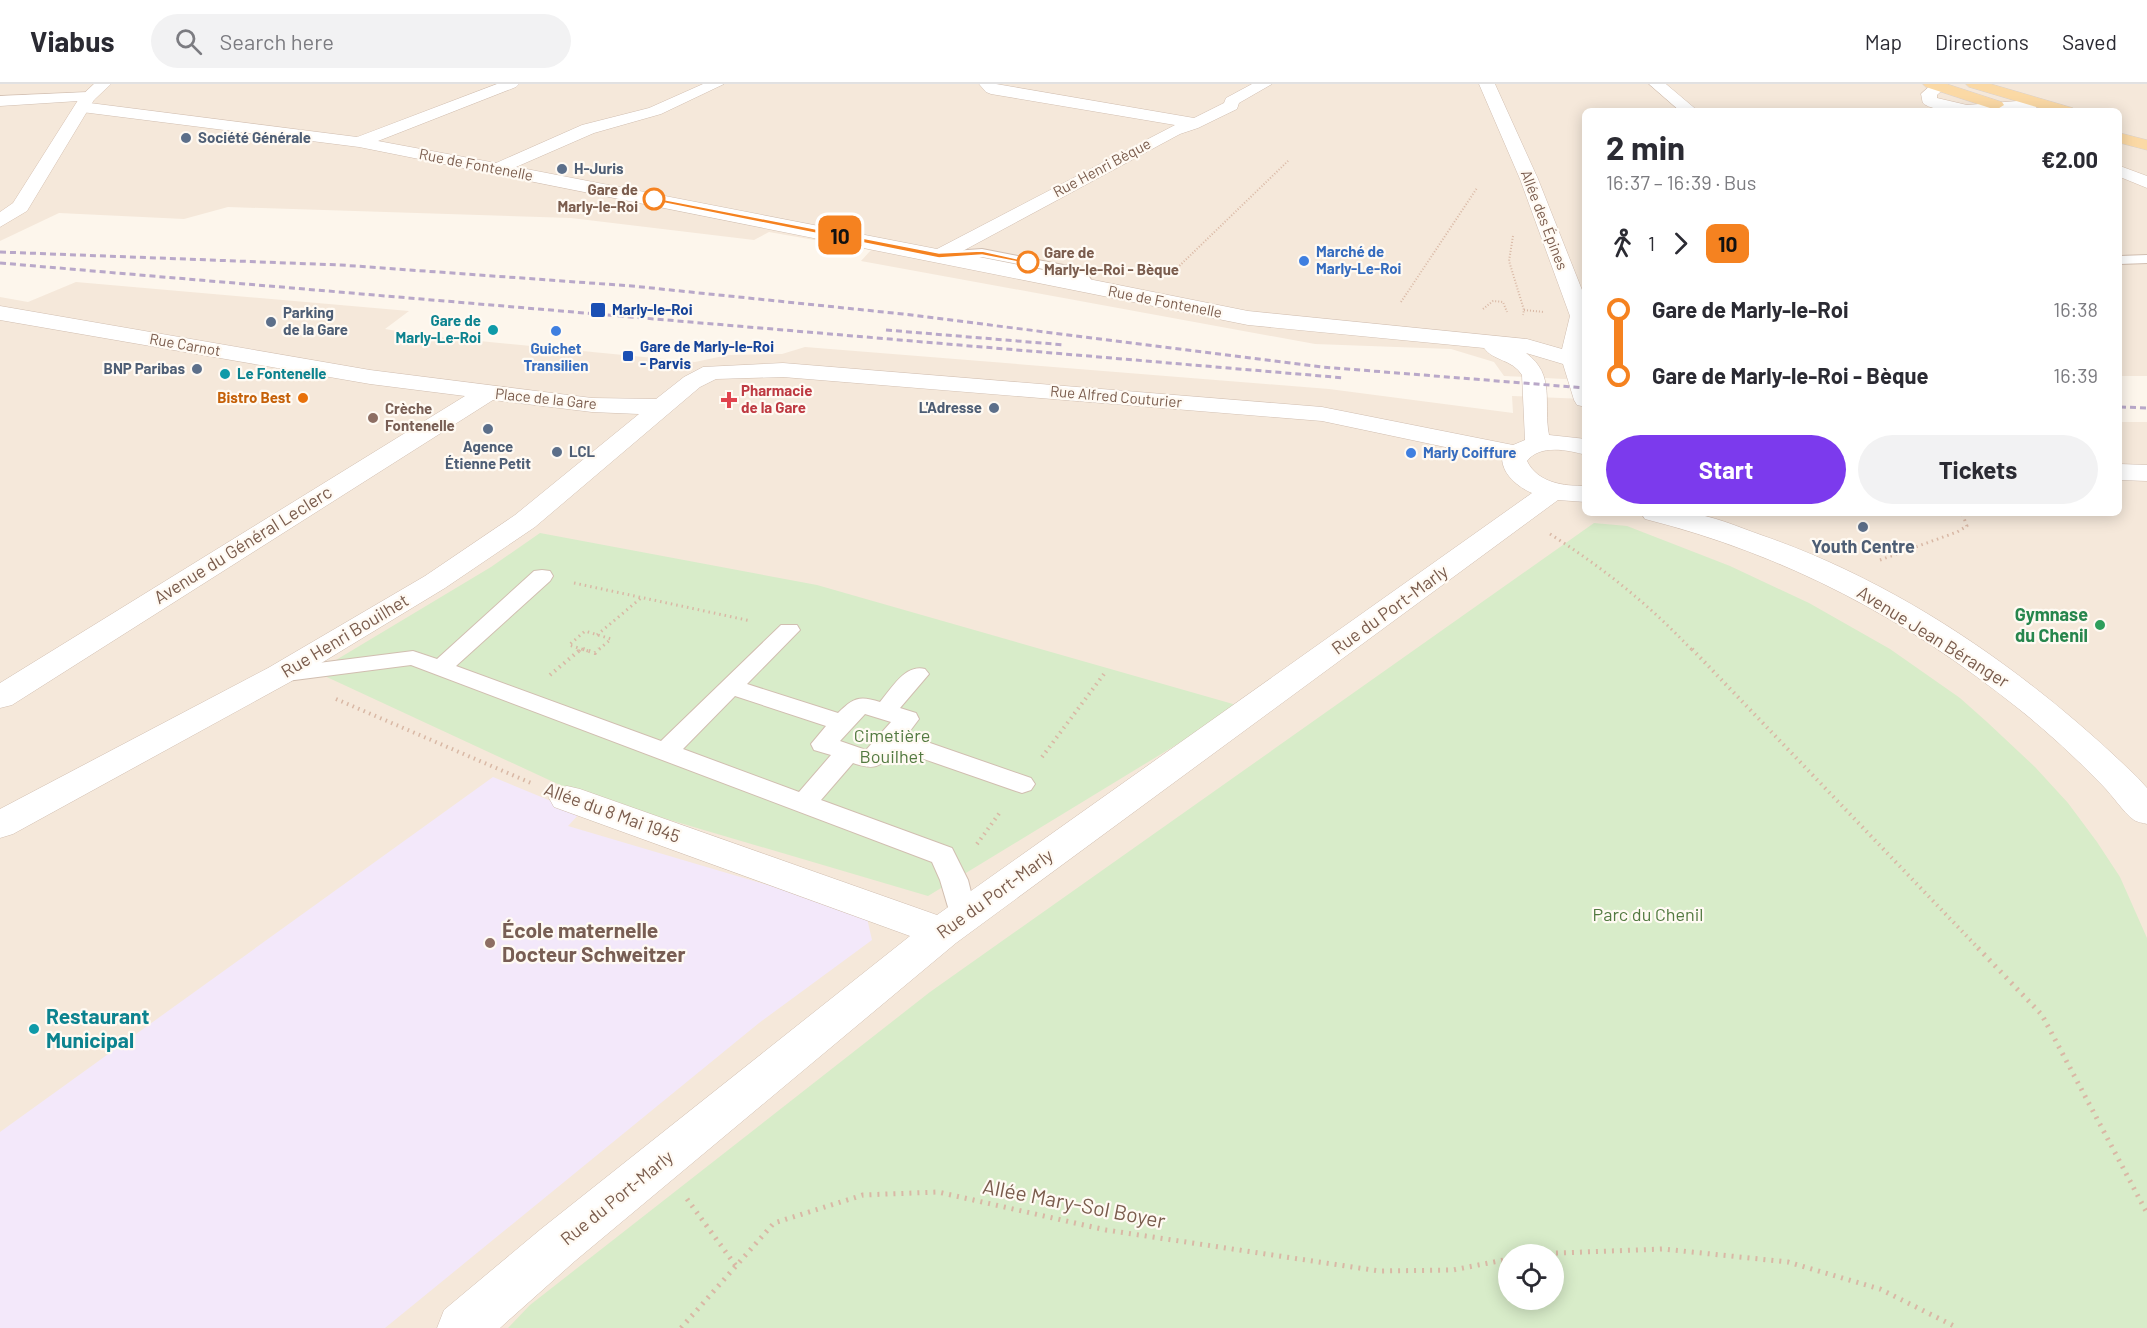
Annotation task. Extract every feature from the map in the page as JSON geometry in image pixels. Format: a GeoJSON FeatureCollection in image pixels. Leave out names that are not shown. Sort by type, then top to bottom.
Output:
{"type":"FeatureCollection","features":[{"type":"Feature","properties":{"kind":"main road"},"geometry":{"type":"LineString","coordinates":[[1974,84],[2024,107]]}},
{"type":"Feature","properties":{"kind":"main road"},"geometry":{"type":"LineString","coordinates":[[2122,125],[2147,131]]}},
{"type":"Feature","properties":{"kind":"main road"},"geometry":{"type":"LineString","coordinates":[[2122,139],[2147,145]]}},
{"type":"Feature","properties":{"kind":"street"},"geometry":{"type":"LineString","coordinates":[[0,221],[20,207],[85,102],[103,84]]}},
{"type":"Feature","properties":{"kind":"street"},"geometry":{"type":"LineString","coordinates":[[359,142],[511,84]]}},
{"type":"Feature","properties":{"kind":"street"},"geometry":{"type":"LineString","coordinates":[[497,169],[588,129],[655,111],[716,84]]}},
{"type":"Feature","properties":{"kind":"street"},"geometry":{"type":"LineString","coordinates":[[988,84],[986,85],[991,89],[1195,123]]}},
{"type":"Feature","properties":{"kind":"street","name":"Rue Henri Bèque"},"geometry":{"type":"LineString","coordinates":[[939,256],[1174,130],[1231,106],[1237,98],[1264,84]]}},
{"type":"Feature","properties":{"kind":"street","name":"Allée des Épines"},"geometry":{"type":"LineString","coordinates":[[1487,84],[1529,179],[1581,316],[1573,337],[1571,359]]}},
{"type":"Feature","properties":{"kind":"street"},"geometry":{"type":"LineString","coordinates":[[1657,84],[1686,108]]}},
{"type":"Feature","properties":{"kind":"street"},"geometry":{"type":"LineString","coordinates":[[1935,85],[1929,94],[1930,101],[1945,108],[2024,107]]}},
{"type":"Feature","properties":{"kind":"street","name":"Rue de Fontenelle"},"geometry":{"type":"LineString","coordinates":[[0,101],[85,102],[359,142],[1248,318],[1470,341]]}},
{"type":"Feature","properties":{"kind":"street"},"geometry":{"type":"LineString","coordinates":[[2122,172],[2147,183]]}},
{"type":"Feature","properties":{"kind":"street"},"geometry":{"type":"LineString","coordinates":[[2122,186],[2147,197]]}},
{"type":"Feature","properties":{"kind":"street"},"geometry":{"type":"LineString","coordinates":[[1562,266],[1582,266]]}},
{"type":"Feature","properties":{"kind":"street","name":"Rue Carnot"},"geometry":{"type":"LineString","coordinates":[[0,313],[370,377]]}},
{"type":"Feature","properties":{"kind":"street"},"geometry":{"type":"LineString","coordinates":[[1470,341],[1527,346],[1571,359],[1582,389]]}},
{"type":"Feature","properties":{"kind":"street"},"geometry":{"type":"LineString","coordinates":[[1470,341],[1512,353],[1533,370],[1538,399],[1534,431],[1527,449],[1514,461],[1524,478],[1577,494]]}},
{"type":"Feature","properties":{"kind":"street","name":"Rue Alfred Couturier"},"geometry":{"type":"LineString","coordinates":[[664,407],[692,382],[711,372],[783,370],[1322,414],[1527,449],[1564,443],[1582,446]]}},
{"type":"Feature","properties":{"kind":"street","name":"Place de la Gare"},"geometry":{"type":"LineString","coordinates":[[370,377],[592,405],[664,407]]}},
{"type":"Feature","properties":{"kind":"street","name":"Avenue du Général Leclerc"},"geometry":{"type":"LineString","coordinates":[[0,698],[488,393]]}},
{"type":"Feature","properties":{"kind":"street","name":"Rue Henri Bouilhet"},"geometry":{"type":"LineString","coordinates":[[0,825],[279,675],[435,582],[525,521],[664,407]]}},
{"type":"Feature","properties":{"kind":"street"},"geometry":{"type":"LineString","coordinates":[[2122,472],[2147,473]]}},
{"type":"Feature","properties":{"kind":"street","name":"Rue du Port-Marly"},"geometry":{"type":"LineString","coordinates":[[462,1328],[952,924],[1521,515],[1577,494]]}},
{"type":"Feature","properties":{"kind":"street","name":"Avenue Jean Béranger"},"geometry":{"type":"LineString","coordinates":[[1675,516],[1748,539],[1839,579],[1925,627],[1998,675],[2049,714],[2147,811]]}},
{"type":"Feature","properties":{"kind":"street","name":"Allée du 8 Mai 1945"},"geometry":{"type":"LineString","coordinates":[[567,798],[952,924]]}},
{"type":"Feature","properties":{"kind":"lane"},"geometry":{"type":"LineString","coordinates":[[2122,260],[2147,259]]}},
{"type":"Feature","properties":{"kind":"lane"},"geometry":{"type":"LineString","coordinates":[[441,668],[542,576]]}},
{"type":"Feature","properties":{"kind":"lane"},"geometry":{"type":"LineString","coordinates":[[665,752],[789,630]]}},
{"type":"Feature","properties":{"kind":"lane"},"geometry":{"type":"LineString","coordinates":[[279,675],[413,658],[441,668],[942,855],[954,880],[952,924]]}},
{"type":"Feature","properties":{"kind":"lane"},"geometry":{"type":"LineString","coordinates":[[884,712],[917,674]]}},
{"type":"Feature","properties":{"kind":"lane"},"geometry":{"type":"LineString","coordinates":[[731,687],[843,723]]}},
{"type":"Feature","properties":{"kind":"lane"},"geometry":{"type":"LineString","coordinates":[[861,704],[884,712],[907,719],[871,760],[823,744],[861,704]]}},
{"type":"Feature","properties":{"kind":"lane"},"geometry":{"type":"LineString","coordinates":[[890,738],[1022,784]]}},
{"type":"Feature","properties":{"kind":"lane"},"geometry":{"type":"LineString","coordinates":[[803,804],[848,752]]}},
{"type":"Feature","properties":{"kind":"path"},"geometry":{"type":"LineString","coordinates":[[1146,298],[1288,160]]}},
{"type":"Feature","properties":{"kind":"path"},"geometry":{"type":"LineString","coordinates":[[1396,308],[1477,188]]}},
{"type":"Feature","properties":{"kind":"path"},"geometry":{"type":"LineString","coordinates":[[1513,235],[1509,261],[1524,310],[1522,319]]}},
{"type":"Feature","properties":{"kind":"path"},"geometry":{"type":"LineString","coordinates":[[1478,312],[1493,301],[1503,302],[1511,318]]}},
{"type":"Feature","properties":{"kind":"path"},"geometry":{"type":"LineString","coordinates":[[1521,515],[1608,572],[1653,609],[2042,1015],[2147,1213]]}},
{"type":"Feature","properties":{"kind":"path"},"geometry":{"type":"LineString","coordinates":[[1875,562],[1938,542],[1954,534],[1967,526],[1963,516]]}},
{"type":"Feature","properties":{"kind":"path"},"geometry":{"type":"LineString","coordinates":[[542,576],[789,630]]}},
{"type":"Feature","properties":{"kind":"path"},"geometry":{"type":"LineString","coordinates":[[597,635],[642,597]]}},
{"type":"Feature","properties":{"kind":"path"},"geometry":{"type":"LineString","coordinates":[[585,631],[597,635],[611,639],[595,653],[569,645],[585,631]]}},
{"type":"Feature","properties":{"kind":"path","name":"Allée du 8 Mai 1945"},"geometry":{"type":"LineString","coordinates":[[326,695],[567,798]]}},
{"type":"Feature","properties":{"kind":"path"},"geometry":{"type":"LineString","coordinates":[[662,1161],[736,1266]]}},
{"type":"Feature","properties":{"kind":"path","name":"Allée Mary-Sol Boyer"},"geometry":{"type":"LineString","coordinates":[[681,1328],[774,1223],[863,1195],[938,1192],[1106,1230],[1379,1271],[1453,1270],[1498,1261]]}},
{"type":"Feature","properties":{"kind":"path"},"geometry":{"type":"LineString","coordinates":[[1564,1253],[1663,1249],[1788,1262],[1880,1289],[1958,1328]]}},
{"type":"Feature","properties":{"kind":"shaded area"},"geometry":{"type":"Polygon","coordinates":[[[0,84],[2147,84],[2147,376],[2122,376],[2122,108],[1582,108],[1582,380],[1504,376],[1494,362],[1451,349],[1315,344],[861,261],[871,250],[769,232],[754,240],[571,218],[228,207],[184,219],[59,213],[0,241],[0,84]]]}},
{"type":"Feature","properties":{"kind":"shaded area"},"geometry":{"type":"Polygon","coordinates":[[[76,282],[409,311],[385,329],[428,336],[695,362],[728,355],[782,354],[805,347],[1329,389],[1513,413],[1512,396],[1582,399],[1582,516],[2122,516],[2122,422],[2147,422],[2147,1328],[0,1328],[0,297],[28,302],[76,282]]]}},
{"type":"Feature","properties":{"kind":"shaded area"},"geometry":{"type":"Polygon","coordinates":[[[493,777],[580,813],[568,826],[866,914],[872,940],[759,1023],[385,1328],[0,1328],[0,1132],[493,777]]]}},
{"type":"Feature","properties":{"kind":"green space","name":"Parc du Chenil"},"geometry":{"type":"Polygon","coordinates":[[[1594,523],[1627,526],[1730,566],[1809,603],[1890,649],[1960,698],[2035,767],[2068,803],[2120,877],[2147,938],[2147,1328],[508,1328],[530,1305],[930,992],[1594,523]]]}},
{"type":"Feature","properties":{"kind":"green space","name":"Cimetière Bouilhet"},"geometry":{"type":"Polygon","coordinates":[[[540,533],[817,585],[1240,706],[928,896],[575,792],[316,672],[491,567],[540,533]]]}},
{"type":"Feature","properties":{"kind":"railway"},"geometry":{"type":"LineString","coordinates":[[0,252],[341,265],[632,286],[903,314],[1322,367],[1582,388]]}},
{"type":"Feature","properties":{"kind":"railway"},"geometry":{"type":"LineString","coordinates":[[0,263],[1345,378]]}},
{"type":"Feature","properties":{"kind":"railway"},"geometry":{"type":"LineString","coordinates":[[886,330],[1065,345]]}},
{"type":"Feature","properties":{"kind":"railway"},"geometry":{"type":"LineString","coordinates":[[2122,407],[2147,408]]}},
{"type":"Feature","properties":{"kind":"bus line","name":"10"},"geometry":{"type":"LineString","coordinates":[[654,199],[939,256],[982,253],[1028,262]]}},
{"type":"Feature","properties":{"kind":"place","name":"Société Générale"},"geometry":{"type":"Point","coordinates":[186,138]}},
{"type":"Feature","properties":{"kind":"place","name":"H-Juris"},"geometry":{"type":"Point","coordinates":[562,169]}},
{"type":"Feature","properties":{"kind":"place","name":"Gare de Marly-le-Roi"},"geometry":{"type":"Point","coordinates":[654,199]}},
{"type":"Feature","properties":{"kind":"place","name":"Marché de Marly-Le-Roi"},"geometry":{"type":"Point","coordinates":[1304,261]}},
{"type":"Feature","properties":{"kind":"place","name":"Gare de Marly-le-Roi - Bèque"},"geometry":{"type":"Point","coordinates":[1028,262]}},
{"type":"Feature","properties":{"kind":"place","name":"Marly-le-Roi"},"geometry":{"type":"Point","coordinates":[598,310]}},
{"type":"Feature","properties":{"kind":"place","name":"Parking de la Gare"},"geometry":{"type":"Point","coordinates":[271,322]}},
{"type":"Feature","properties":{"kind":"place","name":"Gare de Marly-Le-Roi"},"geometry":{"type":"Point","coordinates":[493,330]}},
{"type":"Feature","properties":{"kind":"place","name":"Guichet Transilien"},"geometry":{"type":"Point","coordinates":[556,331]}},
{"type":"Feature","properties":{"kind":"place","name":"Gare de Marly-le-Roi - Parvis"},"geometry":{"type":"Point","coordinates":[628,356]}},
{"type":"Feature","properties":{"kind":"place","name":"BNP Paribas"},"geometry":{"type":"Point","coordinates":[197,369]}},
{"type":"Feature","properties":{"kind":"place","name":"Le Fontenelle"},"geometry":{"type":"Point","coordinates":[225,374]}},
{"type":"Feature","properties":{"kind":"place","name":"Bistro Best"},"geometry":{"type":"Point","coordinates":[303,398]}},
{"type":"Feature","properties":{"kind":"place","name":"Pharmacie de la Gare"},"geometry":{"type":"Point","coordinates":[729,400]}},
{"type":"Feature","properties":{"kind":"place","name":"L'Adresse"},"geometry":{"type":"Point","coordinates":[994,408]}},
{"type":"Feature","properties":{"kind":"place","name":"Crèche Fontenelle"},"geometry":{"type":"Point","coordinates":[373,418]}},
{"type":"Feature","properties":{"kind":"place","name":"Agence Étienne Petit"},"geometry":{"type":"Point","coordinates":[488,429]}},
{"type":"Feature","properties":{"kind":"place","name":"LCL"},"geometry":{"type":"Point","coordinates":[557,452]}},
{"type":"Feature","properties":{"kind":"place","name":"Marly Coiffure"},"geometry":{"type":"Point","coordinates":[1411,453]}},
{"type":"Feature","properties":{"kind":"place","name":"Youth Centre"},"geometry":{"type":"Point","coordinates":[1863,527]}},
{"type":"Feature","properties":{"kind":"place","name":"Gymnase du Chenil"},"geometry":{"type":"Point","coordinates":[2100,625]}},
{"type":"Feature","properties":{"kind":"place","name":"École maternelle Docteur Schweitzer"},"geometry":{"type":"Point","coordinates":[490,943]}},
{"type":"Feature","properties":{"kind":"place","name":"Restaurant Municipal"},"geometry":{"type":"Point","coordinates":[34,1029]}}]}
